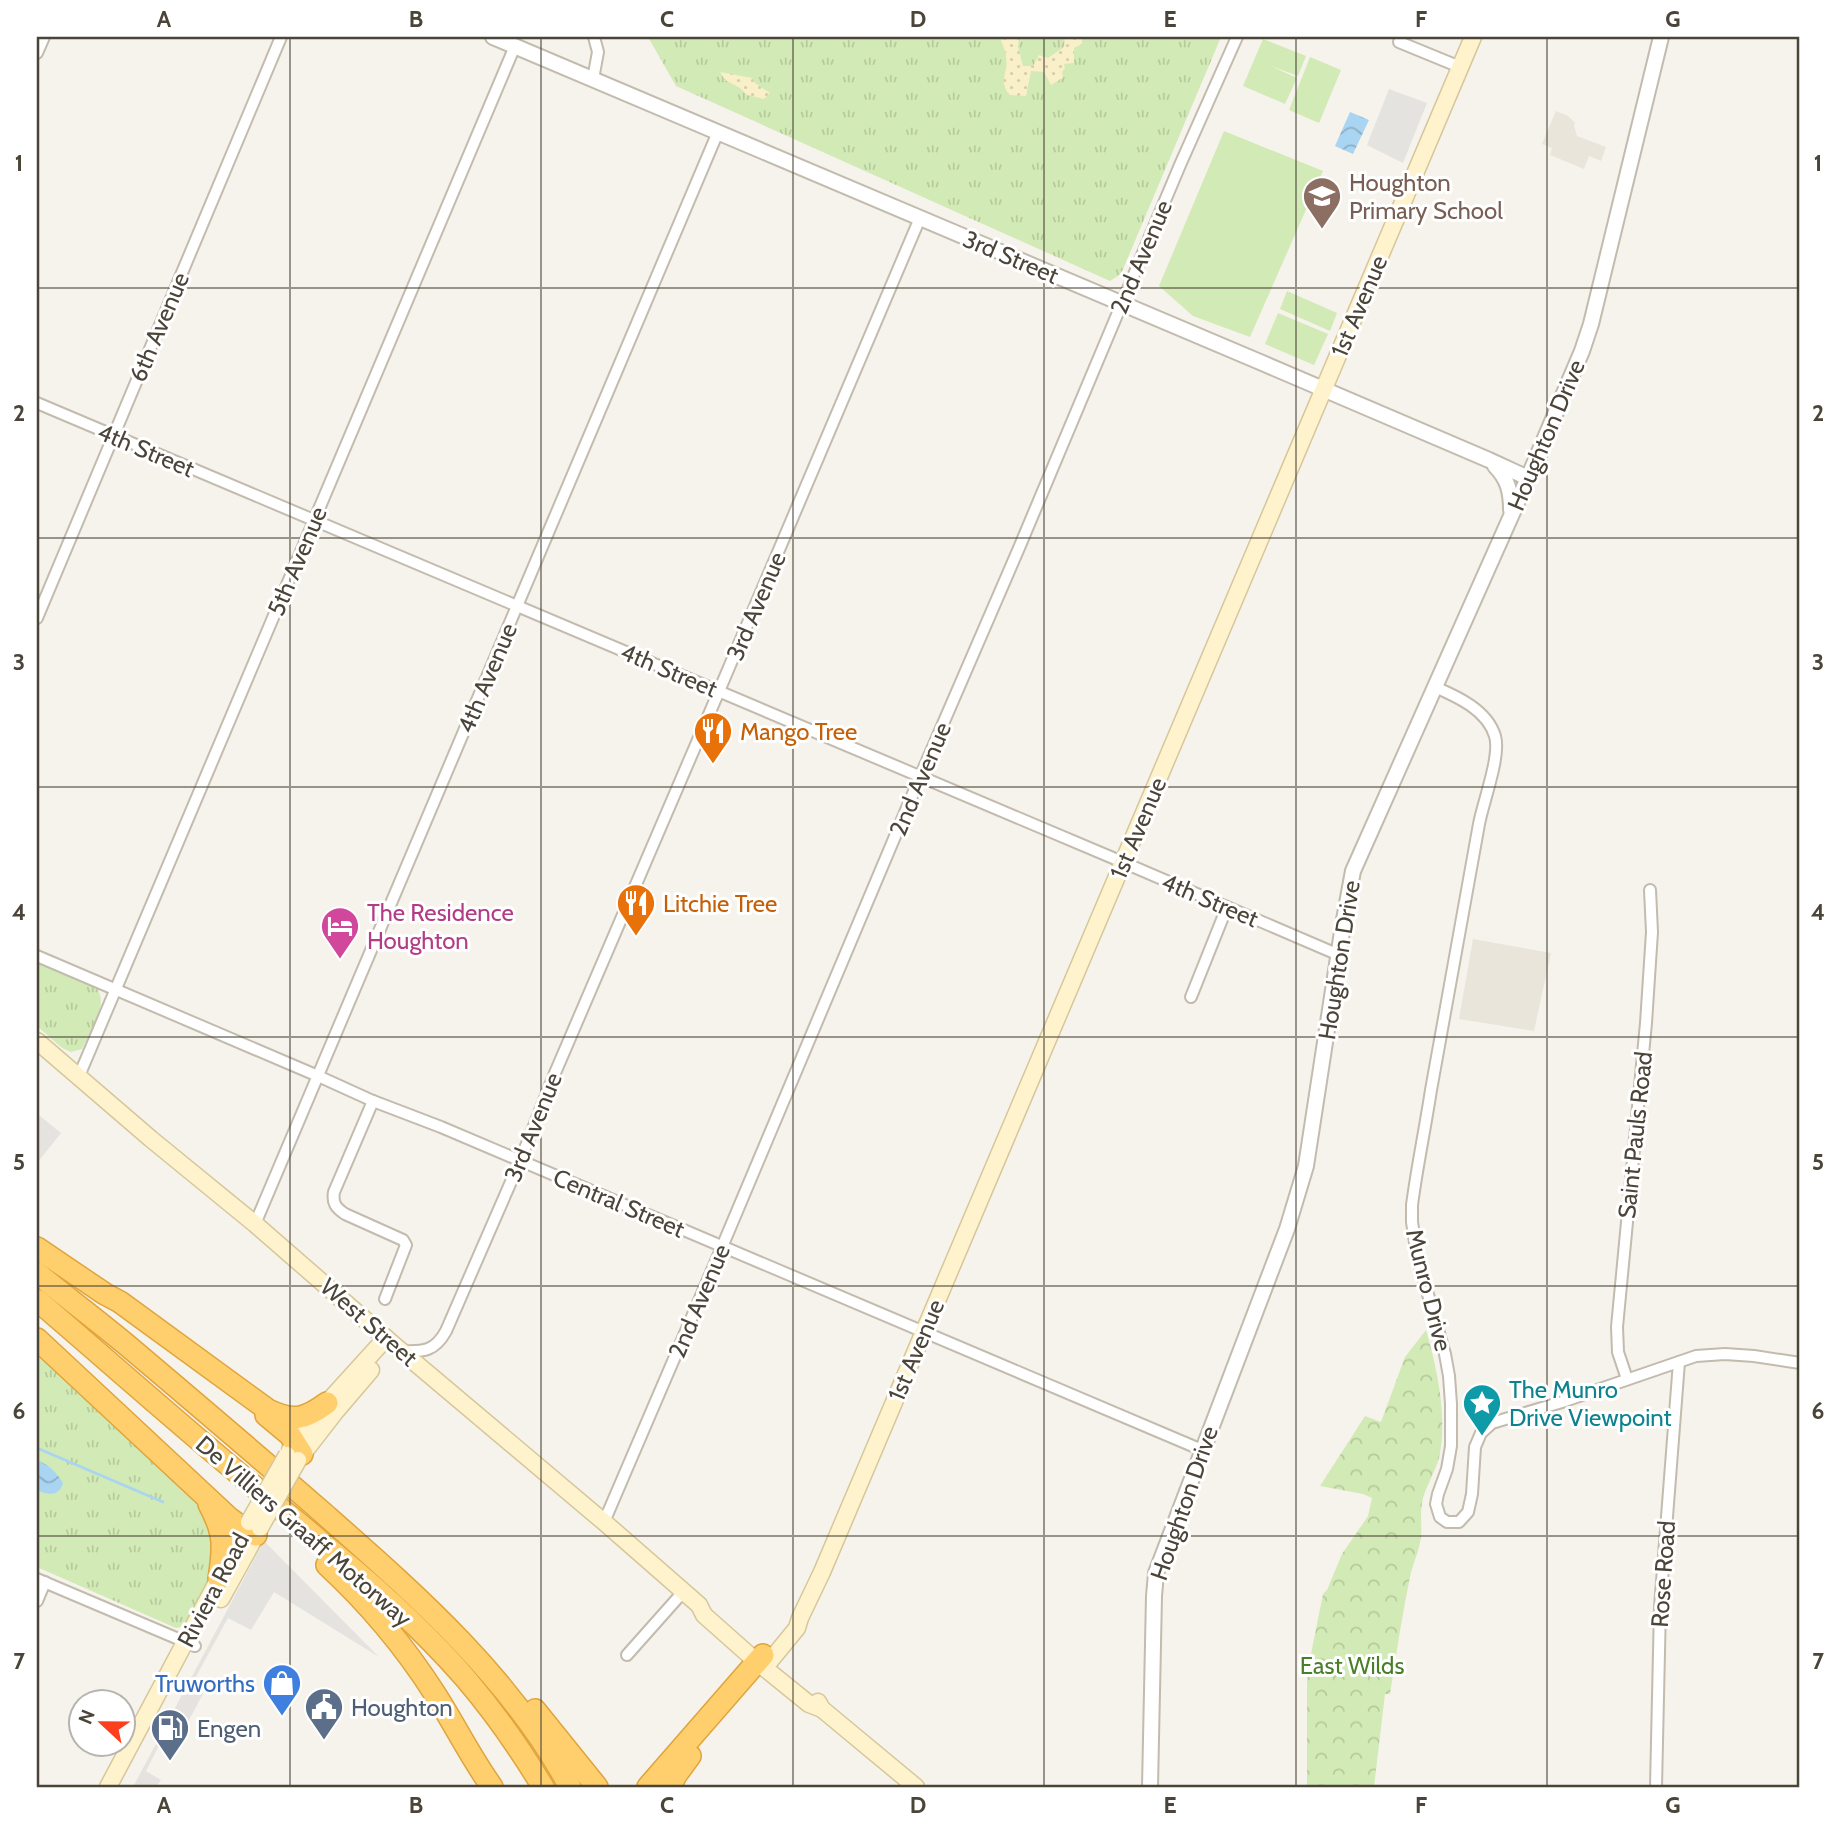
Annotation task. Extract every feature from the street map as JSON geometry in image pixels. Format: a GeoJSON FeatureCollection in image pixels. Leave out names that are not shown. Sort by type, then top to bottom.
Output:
{"type":"FeatureCollection","features":[{"type":"Feature","properties":{"kind":"highway"},"geometry":{"type":"LineString","coordinates":[[37,1248],[105,1294],[287,1431],[296,1453]]}},
{"type":"Feature","properties":{"kind":"highway"},"geometry":{"type":"LineString","coordinates":[[37,1273],[128,1346],[384,1566],[446,1624],[491,1673],[533,1728],[570,1787]]}},
{"type":"Feature","properties":{"kind":"highway"},"geometry":{"type":"LineString","coordinates":[[105,1294],[112,1296],[268,1410],[284,1417],[296,1418],[306,1416],[327,1403]]}},
{"type":"Feature","properties":{"kind":"highway","name":"De Villiers Graaff Motorway"},"geometry":{"type":"LineString","coordinates":[[37,1300],[385,1598],[441,1652],[489,1707],[543,1787]]}},
{"type":"Feature","properties":{"kind":"highway"},"geometry":{"type":"LineString","coordinates":[[37,1339],[229,1518],[252,1528]]}},
{"type":"Feature","properties":{"kind":"highway"},"geometry":{"type":"LineString","coordinates":[[200,1490],[222,1532],[219,1579]]}},
{"type":"Feature","properties":{"kind":"highway"},"geometry":{"type":"LineString","coordinates":[[292,1519],[304,1541],[360,1598],[401,1646],[435,1693],[492,1787]]}},
{"type":"Feature","properties":{"kind":"highway"},"geometry":{"type":"LineString","coordinates":[[648,1787],[764,1661]]}},
{"type":"Feature","properties":{"kind":"highway"},"geometry":{"type":"LineString","coordinates":[[670,1787],[686,1761],[764,1661]]}},
{"type":"Feature","properties":{"kind":"highway"},"geometry":{"type":"LineString","coordinates":[[491,1673],[527,1700],[597,1787]]}},
{"type":"Feature","properties":{"kind":"main road","name":"1st Avenue"},"geometry":{"type":"LineString","coordinates":[[764,1661],[791,1623],[800,1618],[815,1590],[1473,37]]}},
{"type":"Feature","properties":{"kind":"main road","name":"West Street"},"geometry":{"type":"LineString","coordinates":[[37,1041],[604,1521],[699,1605],[704,1615],[814,1695],[822,1709],[916,1787]]}},
{"type":"Feature","properties":{"kind":"main road","name":"Riviera Road"},"geometry":{"type":"LineString","coordinates":[[108,1787],[191,1644],[219,1579],[327,1403],[394,1345]]}},
{"type":"Feature","properties":{"kind":"main road","name":"Riviera Road"},"geometry":{"type":"LineString","coordinates":[[296,1453],[394,1345]]}},
{"type":"Feature","properties":{"kind":"main road","name":"Riviera Road"},"geometry":{"type":"LineString","coordinates":[[118,1787],[252,1528]]}},
{"type":"Feature","properties":{"kind":"street"},"geometry":{"type":"LineString","coordinates":[[37,53],[44,37]]}},
{"type":"Feature","properties":{"kind":"street","name":"6th Avenue"},"geometry":{"type":"LineString","coordinates":[[37,618],[281,37]]}},
{"type":"Feature","properties":{"kind":"street","name":"3rd Street"},"geometry":{"type":"LineString","coordinates":[[494,37],[1528,478]]}},
{"type":"Feature","properties":{"kind":"street"},"geometry":{"type":"LineString","coordinates":[[593,79],[598,52],[594,37]]}},
{"type":"Feature","properties":{"kind":"street","name":"2nd Avenue"},"geometry":{"type":"LineString","coordinates":[[604,1521],[1237,37]]}},
{"type":"Feature","properties":{"kind":"street","name":"Houghton Drive"},"geometry":{"type":"LineString","coordinates":[[1150,1787],[1155,1580],[1160,1560],[1287,1229],[1304,1174],[1353,871],[1582,351],[1591,324],[1661,37]]}},
{"type":"Feature","properties":{"kind":"street"},"geometry":{"type":"LineString","coordinates":[[1399,42],[1460,68]]}},
{"type":"Feature","properties":{"kind":"street","name":"5th Avenue"},"geometry":{"type":"LineString","coordinates":[[79,1076],[515,46]]}},
{"type":"Feature","properties":{"kind":"street","name":"4th Avenue"},"geometry":{"type":"LineString","coordinates":[[255,1224],[718,132]]}},
{"type":"Feature","properties":{"kind":"street","name":"3rd Avenue"},"geometry":{"type":"LineString","coordinates":[[394,1345],[427,1350],[441,1340],[520,1161],[555,1073],[920,218]]}},
{"type":"Feature","properties":{"kind":"street","name":"4th Street"},"geometry":{"type":"LineString","coordinates":[[37,403],[1339,955]]}},
{"type":"Feature","properties":{"kind":"street"},"geometry":{"type":"LineString","coordinates":[[1489,460],[1508,483],[1511,515]]}},
{"type":"Feature","properties":{"kind":"street","name":"Munro Drive"},"geometry":{"type":"LineString","coordinates":[[1435,687],[1461,699],[1479,713],[1491,727],[1496,741],[1495,762],[1481,815],[1412,1205],[1417,1256],[1445,1354],[1451,1397],[1450,1455],[1436,1499],[1440,1517],[1455,1523],[1463,1520],[1468,1512],[1475,1447],[1481,1433],[1498,1420],[1562,1402],[1696,1356],[1725,1354],[1800,1362]]}},
{"type":"Feature","properties":{"kind":"street","name":"Saint Pauls Road"},"geometry":{"type":"LineString","coordinates":[[1627,1379],[1618,1352],[1616,1326],[1646,1023],[1652,932],[1650,890]]}},
{"type":"Feature","properties":{"kind":"street"},"geometry":{"type":"LineString","coordinates":[[1191,997],[1227,907]]}},
{"type":"Feature","properties":{"kind":"street","name":"Central Street"},"geometry":{"type":"LineString","coordinates":[[37,956],[373,1101],[441,1127],[1202,1450]]}},
{"type":"Feature","properties":{"kind":"street"},"geometry":{"type":"LineString","coordinates":[[373,1101],[333,1200],[336,1208],[345,1214],[403,1240],[405,1245],[385,1299]]}},
{"type":"Feature","properties":{"kind":"street","name":"Rose Road"},"geometry":{"type":"LineString","coordinates":[[1657,1787],[1660,1607],[1679,1362]]}},
{"type":"Feature","properties":{"kind":"street"},"geometry":{"type":"LineString","coordinates":[[37,1601],[41,1580],[191,1644]]}},
{"type":"Feature","properties":{"kind":"street"},"geometry":{"type":"LineString","coordinates":[[627,1655],[682,1592]]}},
{"type":"Feature","properties":{"kind":"shaded area"},"geometry":{"type":"Polygon","coordinates":[[[1389,89],[1427,103],[1403,163],[1367,145],[1389,89]]]}},
{"type":"Feature","properties":{"kind":"shaded area"},"geometry":{"type":"Polygon","coordinates":[[[1556,111],[1568,116],[1575,123],[1577,136],[1606,147],[1601,161],[1589,156],[1584,169],[1550,155],[1552,148],[1542,144],[1556,111]]]}},
{"type":"Feature","properties":{"kind":"shaded area"},"geometry":{"type":"Polygon","coordinates":[[[1473,939],[1551,953],[1534,1031],[1459,1019],[1473,939]]]}},
{"type":"Feature","properties":{"kind":"shaded area"},"geometry":{"type":"Polygon","coordinates":[[[40,1116],[61,1133],[37,1163],[37,1120],[40,1116]]]}},
{"type":"Feature","properties":{"kind":"shaded area"},"geometry":{"type":"Polygon","coordinates":[[[264,1541],[379,1657],[274,1592],[251,1630],[228,1618],[192,1684],[204,1692],[182,1733],[168,1728],[146,1771],[161,1780],[156,1787],[133,1787],[264,1541]]]}},
{"type":"Feature","properties":{"kind":"green space"},"geometry":{"type":"Polygon","coordinates":[[[648,37],[1221,37],[1121,274],[1110,281],[676,86],[648,37]]]}},
{"type":"Feature","properties":{"kind":"green space"},"geometry":{"type":"Polygon","coordinates":[[[1263,39],[1306,56],[1298,76],[1271,66],[1297,78],[1285,104],[1243,86],[1263,39]]]}},
{"type":"Feature","properties":{"kind":"green space"},"geometry":{"type":"Polygon","coordinates":[[[1310,57],[1341,70],[1319,123],[1289,110],[1310,57]]]}},
{"type":"Feature","properties":{"kind":"green space"},"geometry":{"type":"Polygon","coordinates":[[[1224,131],[1323,171],[1250,337],[1193,316],[1159,286],[1224,131]]]}},
{"type":"Feature","properties":{"kind":"green space"},"geometry":{"type":"Polygon","coordinates":[[[1287,291],[1337,313],[1330,331],[1280,309],[1287,291]]]}},
{"type":"Feature","properties":{"kind":"green space"},"geometry":{"type":"Polygon","coordinates":[[[1278,313],[1328,334],[1314,365],[1265,344],[1278,313]]]}},
{"type":"Feature","properties":{"kind":"green space"},"geometry":{"type":"Polygon","coordinates":[[[37,962],[96,987],[100,994],[100,1010],[82,1049],[71,1052],[62,1048],[37,1026],[37,962]]]}},
{"type":"Feature","properties":{"kind":"green space","name":"East Wilds"},"geometry":{"type":"Polygon","coordinates":[[[1426,1330],[1440,1393],[1441,1443],[1439,1458],[1422,1503],[1420,1541],[1407,1592],[1390,1694],[1385,1694],[1374,1787],[1307,1787],[1307,1680],[1323,1594],[1342,1554],[1368,1516],[1372,1498],[1320,1486],[1365,1416],[1381,1422],[1405,1357],[1426,1330]]]}},
{"type":"Feature","properties":{"kind":"green space"},"geometry":{"type":"Polygon","coordinates":[[[37,1354],[79,1394],[123,1426],[194,1491],[214,1522],[215,1568],[194,1610],[181,1627],[176,1628],[37,1567],[37,1354]]]}},
{"type":"Feature","properties":{"kind":"sand"},"geometry":{"type":"Polygon","coordinates":[[[1005,37],[1019,38],[1018,47],[1023,66],[1033,66],[1039,55],[1048,58],[1064,47],[1065,37],[1082,37],[1082,44],[1074,48],[1074,63],[1064,64],[1063,78],[1051,85],[1044,72],[1031,71],[1026,96],[1010,95],[1004,85],[1006,53],[1001,40],[1005,37]]]}},
{"type":"Feature","properties":{"kind":"sand"},"geometry":{"type":"Polygon","coordinates":[[[720,72],[752,78],[770,93],[764,99],[747,95],[725,80],[720,72]]]}},
{"type":"Feature","properties":{"kind":"water"},"geometry":{"type":"Polygon","coordinates":[[[1350,112],[1369,120],[1353,154],[1335,146],[1350,112]]]}},
{"type":"Feature","properties":{"kind":"water"},"geometry":{"type":"Polygon","coordinates":[[[37,1460],[52,1469],[63,1483],[56,1493],[37,1490],[37,1460]]]}},
{"type":"Feature","properties":{"kind":"waterway"},"geometry":{"type":"LineString","coordinates":[[37,1448],[163,1502]]}},
{"type":"Feature","properties":{"kind":"place","name":"Houghton Primary School"},"geometry":{"type":"Point","coordinates":[1322,230]}},
{"type":"Feature","properties":{"kind":"place","name":"Mango Tree"},"geometry":{"type":"Point","coordinates":[713,765]}},
{"type":"Feature","properties":{"kind":"place","name":"Litchie Tree"},"geometry":{"type":"Point","coordinates":[636,937]}},
{"type":"Feature","properties":{"kind":"place","name":"The Residence Houghton"},"geometry":{"type":"Point","coordinates":[340,960]}},
{"type":"Feature","properties":{"kind":"place","name":"The Munro Drive Viewpoint"},"geometry":{"type":"Point","coordinates":[1482,1437]}},
{"type":"Feature","properties":{"kind":"place","name":"Truworths"},"geometry":{"type":"Point","coordinates":[282,1717]}},
{"type":"Feature","properties":{"kind":"place","name":"Houghton"},"geometry":{"type":"Point","coordinates":[324,1741]}},
{"type":"Feature","properties":{"kind":"place","name":"Engen"},"geometry":{"type":"Point","coordinates":[170,1762]}}]}
